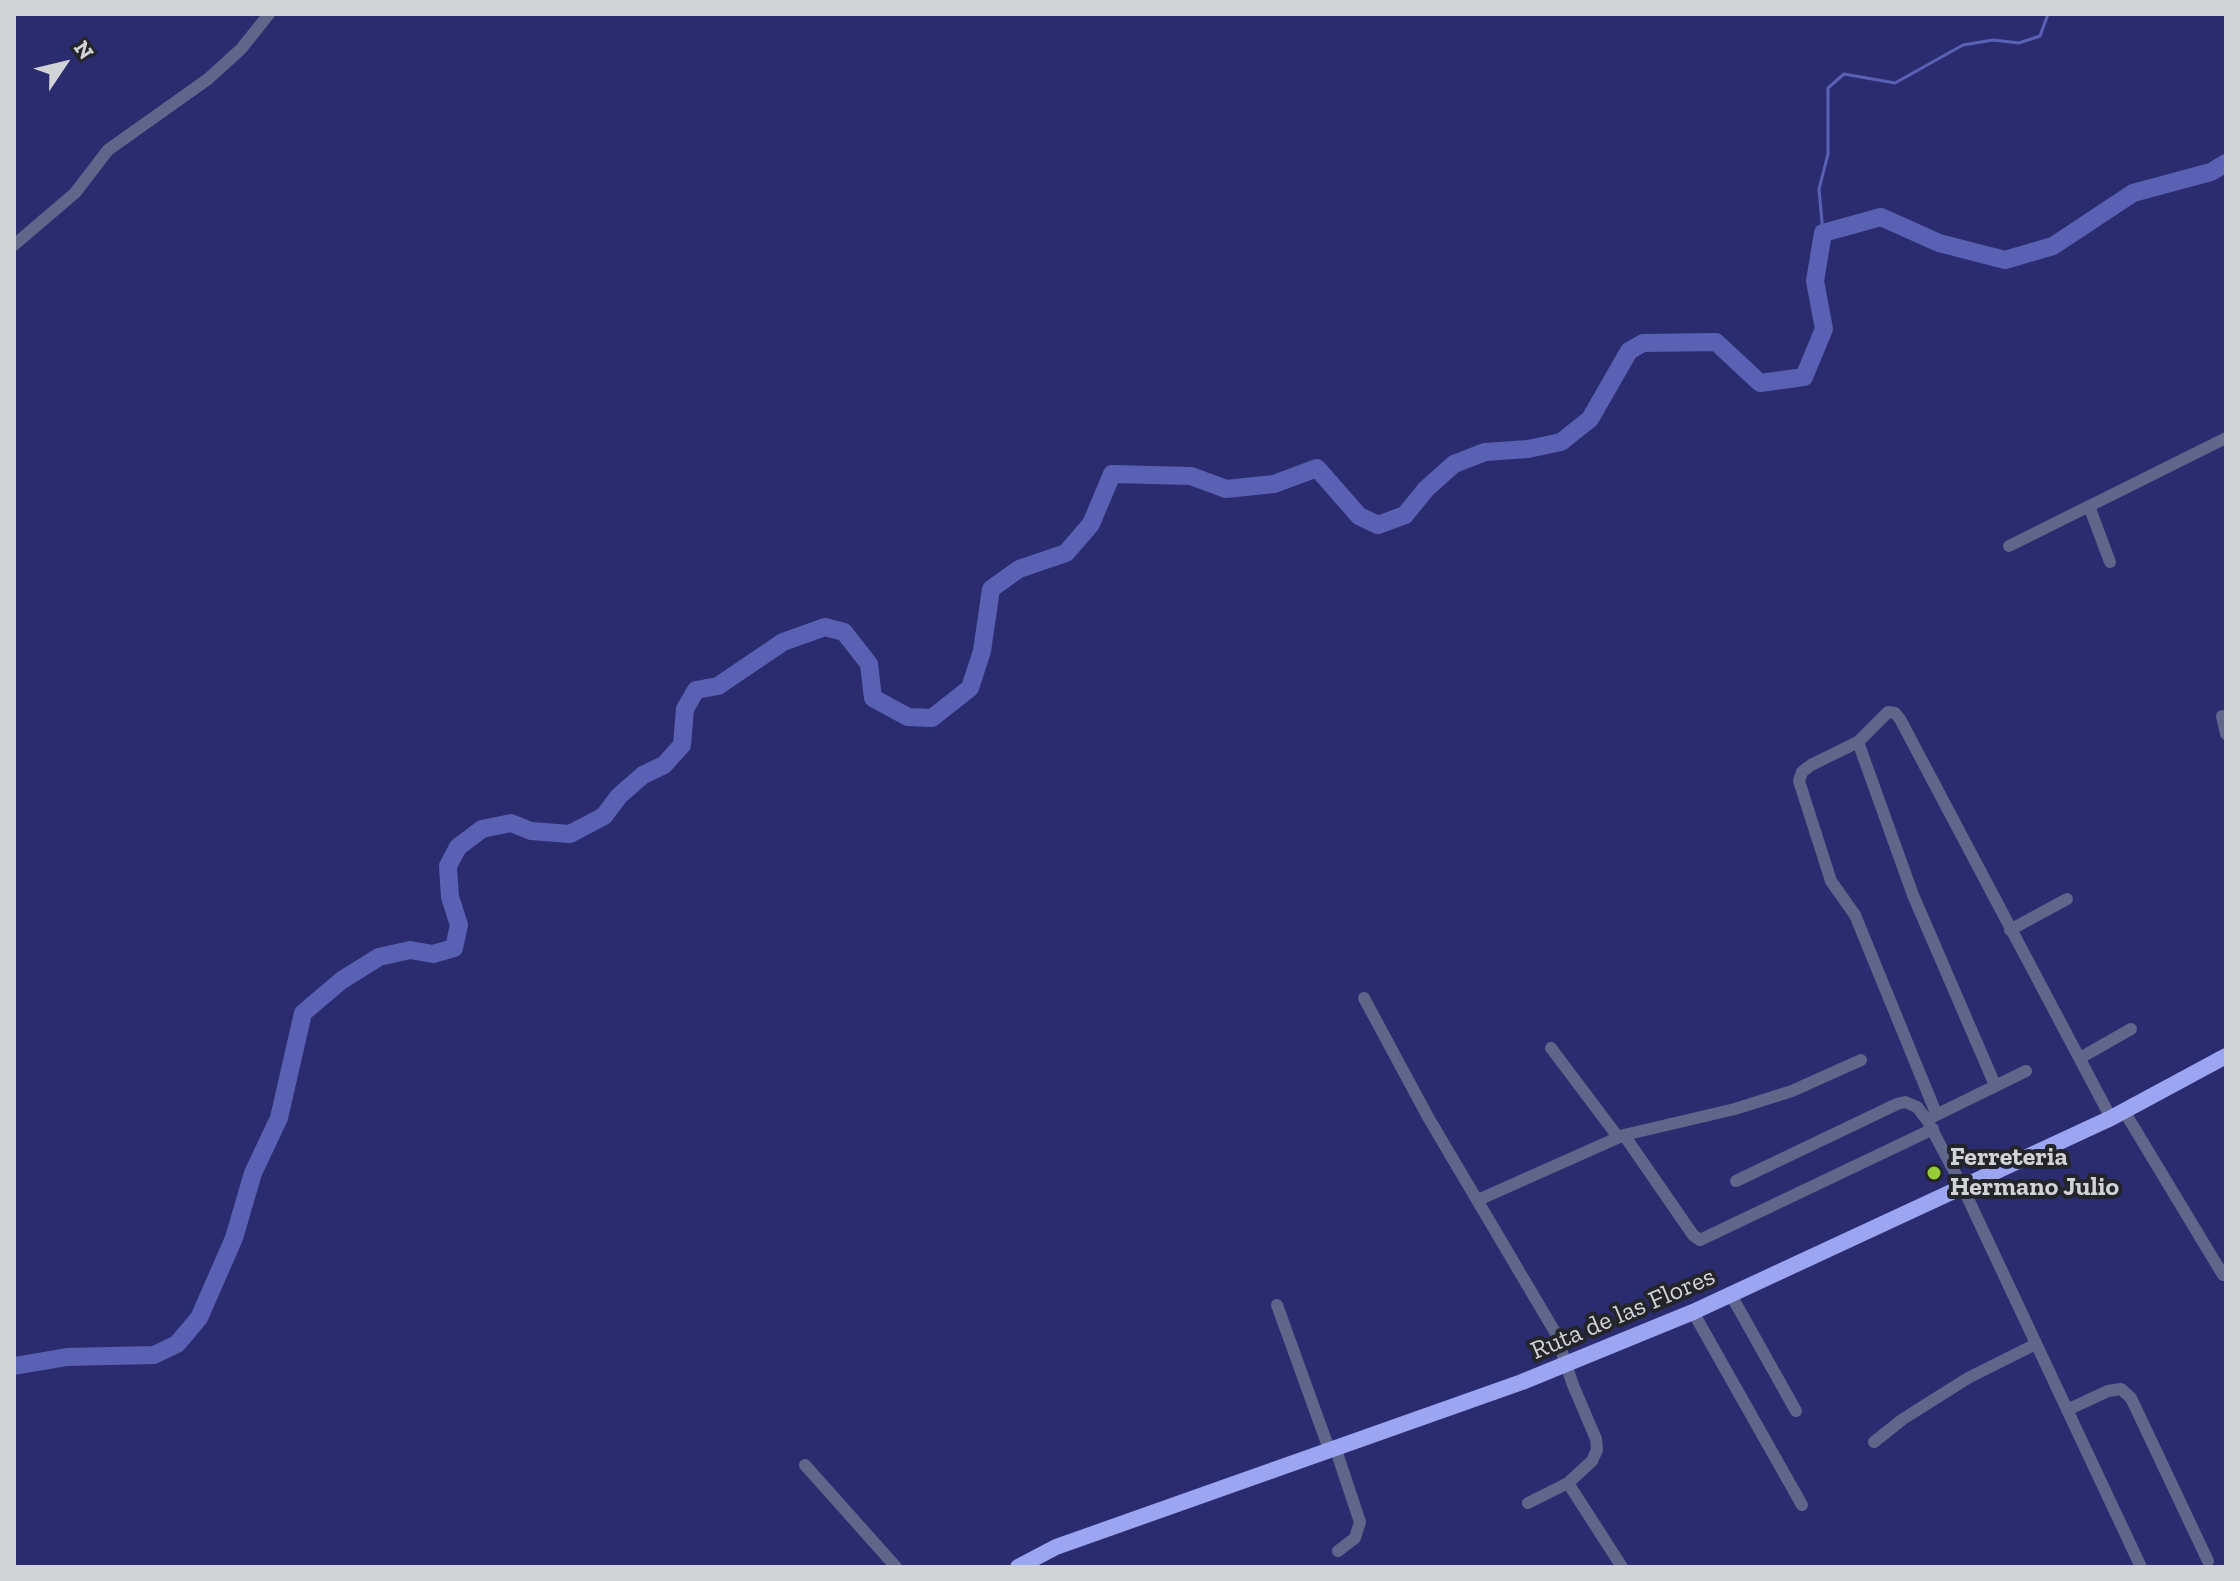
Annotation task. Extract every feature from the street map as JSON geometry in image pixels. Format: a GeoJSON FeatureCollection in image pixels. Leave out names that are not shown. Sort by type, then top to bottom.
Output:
{"type":"FeatureCollection","features":[{"type":"Feature","properties":{"kind":"main road","name":"Ruta de las Flores"},"geometry":{"type":"LineString","coordinates":[[1018,1567],[1056,1547],[1566,1365],[1693,1312],[2117,1115],[2226,1056]]}},
{"type":"Feature","properties":{"kind":"street"},"geometry":{"type":"LineString","coordinates":[[14,245],[75,193],[108,150],[208,79],[241,49],[269,14]]}},
{"type":"Feature","properties":{"kind":"street"},"geometry":{"type":"LineString","coordinates":[[2009,546],[2226,438]]}},
{"type":"Feature","properties":{"kind":"street"},"geometry":{"type":"LineString","coordinates":[[2089,506],[2110,562]]}},
{"type":"Feature","properties":{"kind":"street"},"geometry":{"type":"LineString","coordinates":[[2141,1567],[1932,1121],[1855,915],[1831,881],[1801,794],[1799,781],[1802,772],[1858,742],[1888,712],[1895,713],[2080,1058],[2223,1275]]}},
{"type":"Feature","properties":{"kind":"street"},"geometry":{"type":"LineString","coordinates":[[2222,716],[2226,734]]}},
{"type":"Feature","properties":{"kind":"street"},"geometry":{"type":"LineString","coordinates":[[1858,742],[1913,895],[1995,1085]]}},
{"type":"Feature","properties":{"kind":"street"},"geometry":{"type":"LineString","coordinates":[[2010,930],[2067,899]]}},
{"type":"Feature","properties":{"kind":"street"},"geometry":{"type":"LineString","coordinates":[[1364,998],[1555,1332],[1596,1439],[1597,1450],[1592,1461],[1568,1483],[1528,1503]]}},
{"type":"Feature","properties":{"kind":"street"},"geometry":{"type":"LineString","coordinates":[[2080,1058],[2131,1029]]}},
{"type":"Feature","properties":{"kind":"street"},"geometry":{"type":"LineString","coordinates":[[1551,1048],[1621,1136],[1693,1235],[1700,1240],[2026,1071]]}},
{"type":"Feature","properties":{"kind":"street"},"geometry":{"type":"LineString","coordinates":[[1478,1200],[1621,1136],[1750,1104],[1861,1060]]}},
{"type":"Feature","properties":{"kind":"street"},"geometry":{"type":"LineString","coordinates":[[1736,1181],[1897,1104],[1911,1103],[1932,1121]]}},
{"type":"Feature","properties":{"kind":"street"},"geometry":{"type":"LineString","coordinates":[[1731,1295],[1796,1411]]}},
{"type":"Feature","properties":{"kind":"street"},"geometry":{"type":"LineString","coordinates":[[1277,1305],[1360,1522],[1355,1538],[1338,1551]]}},
{"type":"Feature","properties":{"kind":"street"},"geometry":{"type":"LineString","coordinates":[[1693,1312],[1802,1505]]}},
{"type":"Feature","properties":{"kind":"street"},"geometry":{"type":"LineString","coordinates":[[1874,1442],[1957,1385],[2036,1344]]}},
{"type":"Feature","properties":{"kind":"street"},"geometry":{"type":"LineString","coordinates":[[2067,1410],[2108,1391],[2121,1389],[2131,1398],[2208,1561]]}},
{"type":"Feature","properties":{"kind":"street"},"geometry":{"type":"LineString","coordinates":[[805,1465],[896,1567]]}},
{"type":"Feature","properties":{"kind":"street"},"geometry":{"type":"LineString","coordinates":[[1568,1483],[1622,1567]]}},
{"type":"Feature","properties":{"kind":"shaded area"},"geometry":{"type":"Polygon","coordinates":[[[14,14],[2226,14],[2226,1567],[14,1567],[14,14]]]}},
{"type":"Feature","properties":{"kind":"waterway"},"geometry":{"type":"LineString","coordinates":[[1823,233],[1819,189],[1828,154],[1828,88],[1844,74],[1895,83],[1963,45],[1993,40],[2019,43],[2040,36],[2048,14]]}},
{"type":"Feature","properties":{"kind":"waterway"},"geometry":{"type":"LineString","coordinates":[[14,1366],[67,1357],[154,1355],[177,1344],[199,1318],[234,1238],[253,1173],[279,1118],[303,1013],[342,980],[379,957],[410,950],[433,954],[454,948],[459,925],[450,897],[448,866],[458,847],[482,829],[511,823],[531,831],[570,834],[604,816],[619,796],[643,775],[664,765],[682,745],[685,709],[696,690],[718,686],[783,642],[825,627],[844,632],[869,664],[873,698],[908,717],[932,718],[970,688],[982,651],[991,589],[1019,569],[1066,553],[1091,524],[1112,474],[1191,476],[1226,489],[1274,484],[1317,468],[1359,516],[1378,525],[1405,515],[1426,489],[1454,464],[1485,452],[1528,449],[1561,442],[1590,419],[1629,351],[1643,343],[1716,342],[1760,383],[1804,377],[1824,329],[1815,281],[1823,233],[1881,217],[1939,243],[2005,260],[2053,246],[2133,193],[2211,172],[2226,163]]}},
{"type":"Feature","properties":{"kind":"place","name":"Ferreteria Hermano Julio"},"geometry":{"type":"Point","coordinates":[1934,1173]}}]}
